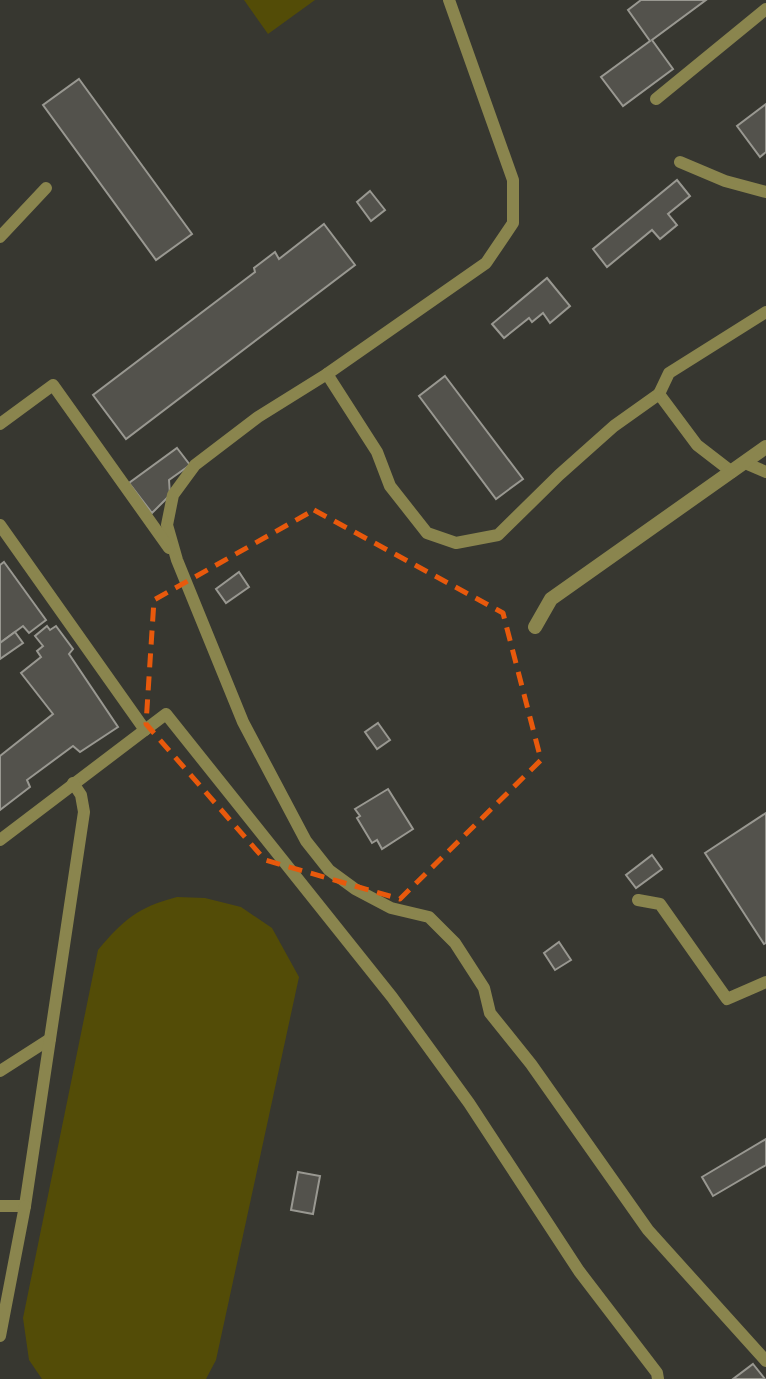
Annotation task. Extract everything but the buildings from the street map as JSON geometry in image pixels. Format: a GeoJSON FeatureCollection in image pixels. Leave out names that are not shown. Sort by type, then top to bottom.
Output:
{"type":"FeatureCollection","features":[{"type":"Feature","properties":{"kind":"street"},"geometry":{"type":"LineString","coordinates":[[536,627],[551,599],[766,447]]}},
{"type":"Feature","properties":{"kind":"lane"},"geometry":{"type":"LineString","coordinates":[[449,0],[513,180],[513,223],[486,263],[327,374],[258,417],[195,465],[173,495],[167,525],[177,560],[243,722],[306,841],[329,870],[355,889],[391,908],[429,916],[455,943],[484,988],[490,1013],[531,1064],[648,1230],[766,1360]]}},
{"type":"Feature","properties":{"kind":"lane"},"geometry":{"type":"LineString","coordinates":[[656,99],[766,9]]}},
{"type":"Feature","properties":{"kind":"lane"},"geometry":{"type":"LineString","coordinates":[[680,162],[725,181],[766,192]]}},
{"type":"Feature","properties":{"kind":"lane"},"geometry":{"type":"LineString","coordinates":[[0,237],[46,188]]}},
{"type":"Feature","properties":{"kind":"lane"},"geometry":{"type":"LineString","coordinates":[[327,374],[377,452],[390,486],[427,533],[456,543],[498,535],[614,426],[659,394],[669,373],[766,312]]}},
{"type":"Feature","properties":{"kind":"lane"},"geometry":{"type":"LineString","coordinates":[[0,424],[53,385],[177,560]]}},
{"type":"Feature","properties":{"kind":"lane"},"geometry":{"type":"LineString","coordinates":[[659,394],[697,445],[732,472]]}},
{"type":"Feature","properties":{"kind":"lane"},"geometry":{"type":"LineString","coordinates":[[745,463],[766,471]]}},
{"type":"Feature","properties":{"kind":"lane"},"geometry":{"type":"LineString","coordinates":[[0,525],[145,730]]}},
{"type":"Feature","properties":{"kind":"lane"},"geometry":{"type":"LineString","coordinates":[[0,839],[166,714],[392,997],[469,1103],[579,1271],[657,1373],[657,1379]]}},
{"type":"Feature","properties":{"kind":"lane"},"geometry":{"type":"LineString","coordinates":[[0,1336],[25,1206],[84,812],[80,795],[73,783]]}},
{"type":"Feature","properties":{"kind":"lane"},"geometry":{"type":"LineString","coordinates":[[638,900],[660,904],[727,999],[766,982]]}},
{"type":"Feature","properties":{"kind":"lane"},"geometry":{"type":"LineString","coordinates":[[0,1071],[50,1039]]}},
{"type":"Feature","properties":{"kind":"lane"},"geometry":{"type":"LineString","coordinates":[[0,1206],[25,1206]]}},
{"type":"Feature","properties":{"kind":"highlighted area"},"geometry":{"type":"Polygon","coordinates":[[[314,510],[503,613],[541,760],[400,899],[265,860],[146,724],[154,600],[314,510]]]}},
{"type":"Feature","properties":{"kind":"shaded area"},"geometry":{"type":"Polygon","coordinates":[[[244,0],[315,0],[268,34],[244,0]]]}},
{"type":"Feature","properties":{"kind":"shaded area"},"geometry":{"type":"Polygon","coordinates":[[[177,897],[205,898],[241,907],[272,928],[299,977],[216,1360],[206,1379],[42,1379],[29,1360],[23,1318],[98,950],[115,930],[132,916],[152,905],[177,897]]]}}]}
